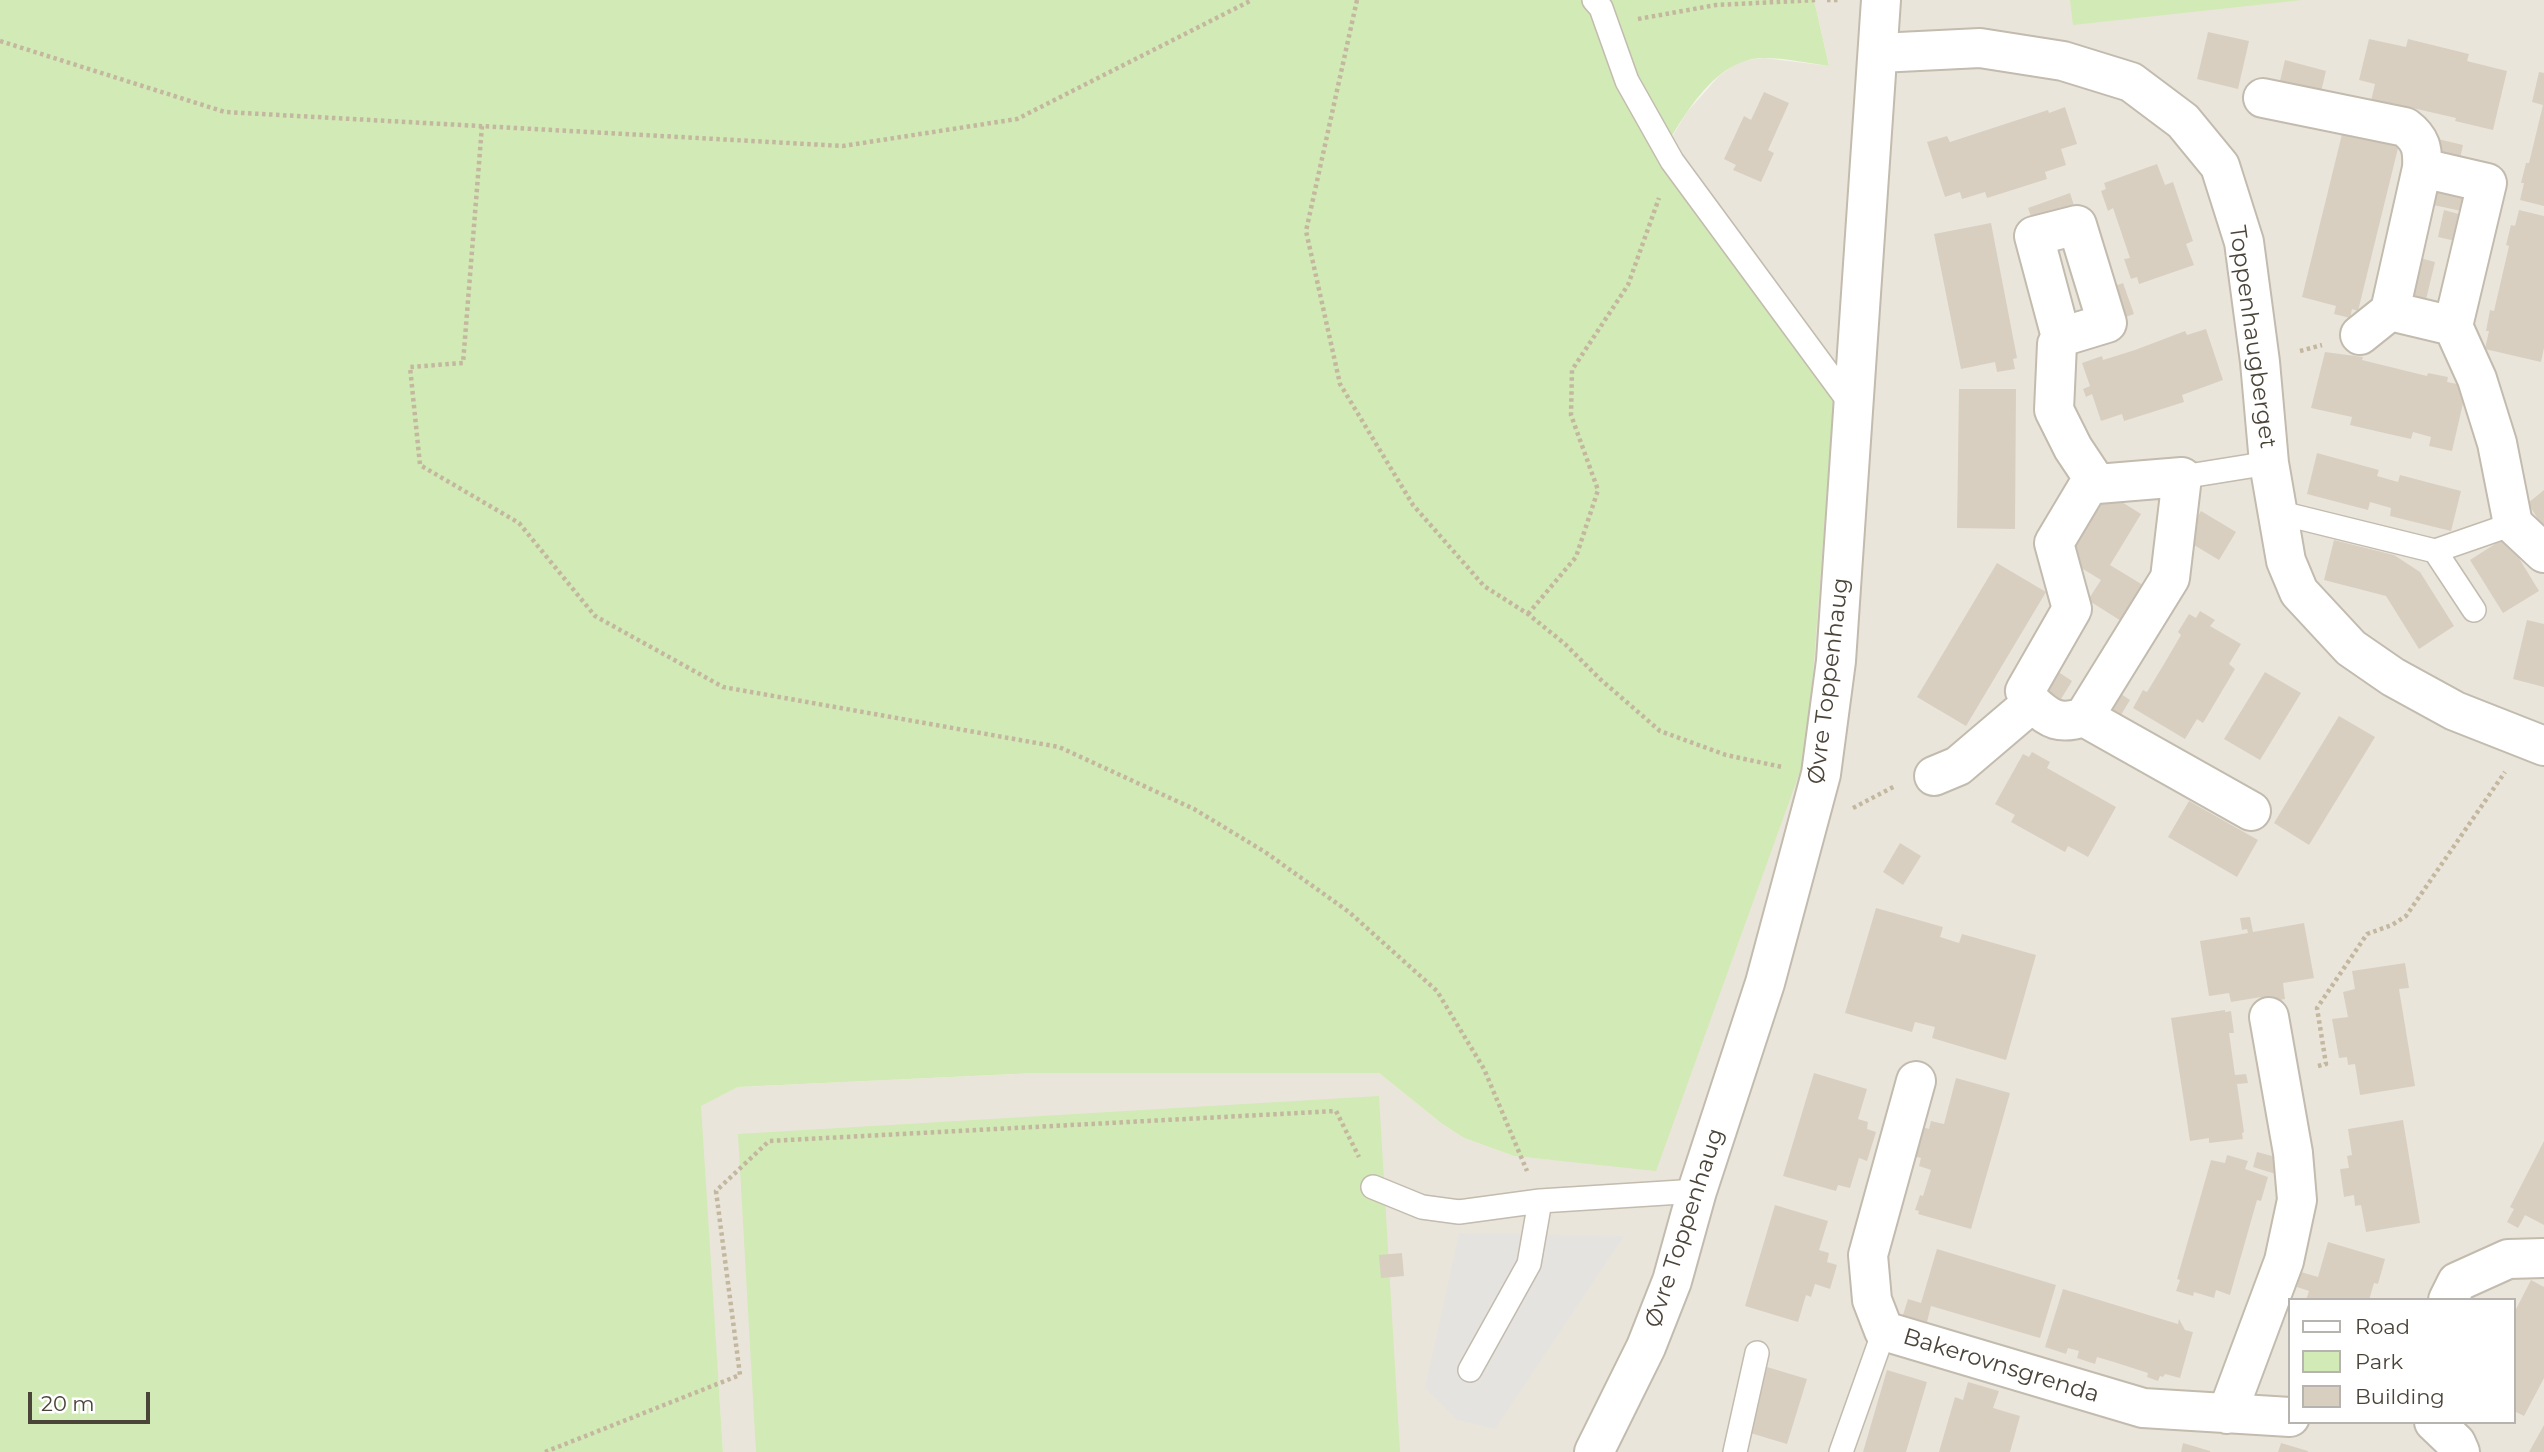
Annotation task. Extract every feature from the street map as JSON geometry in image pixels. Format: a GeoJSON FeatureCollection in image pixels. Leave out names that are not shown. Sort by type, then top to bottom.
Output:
{"type":"FeatureCollection","features":[{"type":"Feature","properties":{"kind":"street","name":"Øvre Toppenhaug"},"geometry":{"type":"LineString","coordinates":[[1594,1452],[1646,1347],[1672,1281],[1697,1191],[1765,983],[1821,774],[1836,661],[1881,0]]}},
{"type":"Feature","properties":{"kind":"street","name":"Toppenhaugberget"},"geometry":{"type":"LineString","coordinates":[[1879,53],[1980,48],[2063,61],[2131,82],[2183,121],[2220,166],[2244,242],[2260,362],[2269,463],[2286,561],[2299,592],[2351,649],[2393,677],[2455,710],[2536,743]]}},
{"type":"Feature","properties":{"kind":"street"},"geometry":{"type":"LineString","coordinates":[[2263,98],[2405,127],[2418,136],[2423,152],[2422,168],[2390,311],[2360,335]]}},
{"type":"Feature","properties":{"kind":"street"},"geometry":{"type":"LineString","coordinates":[[2422,168],[2487,183],[2453,326],[2477,379],[2497,443],[2513,524],[2544,553]]}},
{"type":"Feature","properties":{"kind":"street"},"geometry":{"type":"LineString","coordinates":[[2390,311],[2453,326]]}},
{"type":"Feature","properties":{"kind":"street"},"geometry":{"type":"LineString","coordinates":[[2061,337],[2057,344],[2054,410],[2073,448],[2097,484]]}},
{"type":"Feature","properties":{"kind":"street"},"geometry":{"type":"LineString","coordinates":[[2182,477],[2170,578],[2084,717],[2067,723],[2044,715],[2025,691],[2072,608],[2054,543],[2088,486],[2182,477]]}},
{"type":"Feature","properties":{"kind":"street"},"geometry":{"type":"LineString","coordinates":[[1934,776],[1958,766],[2032,703]]}},
{"type":"Feature","properties":{"kind":"street"},"geometry":{"type":"LineString","coordinates":[[2084,717],[2251,811]]}},
{"type":"Feature","properties":{"kind":"street"},"geometry":{"type":"LineString","coordinates":[[2227,1413],[2284,1261],[2297,1200],[2293,1153],[2269,1017]]}},
{"type":"Feature","properties":{"kind":"street","name":"Bakerovnsgrenda"},"geometry":{"type":"LineString","coordinates":[[1916,1081],[1868,1255],[1872,1300],[1884,1331],[2143,1408],[2288,1417]]}},
{"type":"Feature","properties":{"kind":"street"},"geometry":{"type":"LineString","coordinates":[[2449,1298],[2457,1282],[2508,1259],[2544,1258]]}},
{"type":"Feature","properties":{"kind":"street"},"geometry":{"type":"LineString","coordinates":[[2436,1424],[2456,1443],[2460,1452]]}},
{"type":"Feature","properties":{"kind":"lane"},"geometry":{"type":"LineString","coordinates":[[1598,4],[1627,81],[1672,161],[1855,409]]}},
{"type":"Feature","properties":{"kind":"lane"},"geometry":{"type":"LineString","coordinates":[[2182,477],[2269,463]]}},
{"type":"Feature","properties":{"kind":"lane"},"geometry":{"type":"LineString","coordinates":[[2277,512],[2435,551],[2513,524]]}},
{"type":"Feature","properties":{"kind":"lane"},"geometry":{"type":"LineString","coordinates":[[2435,551],[2474,610]]}},
{"type":"Feature","properties":{"kind":"lane"},"geometry":{"type":"LineString","coordinates":[[1373,1187],[1422,1207],[1459,1212],[1540,1201],[1697,1191]]}},
{"type":"Feature","properties":{"kind":"lane"},"geometry":{"type":"LineString","coordinates":[[1470,1370],[1530,1264],[1540,1201]]}},
{"type":"Feature","properties":{"kind":"lane"},"geometry":{"type":"LineString","coordinates":[[1842,1452],[1884,1331]]}},
{"type":"Feature","properties":{"kind":"lane"},"geometry":{"type":"LineString","coordinates":[[1735,1452],[1757,1353]]}},
{"type":"Feature","properties":{"kind":"path"},"geometry":{"type":"LineString","coordinates":[[0,41],[225,113],[844,146],[1017,119],[1252,0]]}},
{"type":"Feature","properties":{"kind":"path"},"geometry":{"type":"LineString","coordinates":[[1357,0],[1306,231],[1340,384],[1413,505],[1484,586],[1528,614],[1565,644],[1600,679],[1660,731],[1726,755],[1821,774]]}},
{"type":"Feature","properties":{"kind":"path"},"geometry":{"type":"LineString","coordinates":[[1598,4],[1634,19],[1716,5],[1816,0]]}},
{"type":"Feature","properties":{"kind":"path"},"geometry":{"type":"LineString","coordinates":[[482,126],[463,363],[410,368],[420,465],[519,523],[596,616],[723,687],[1059,747],[1194,809],[1265,852],[1349,912],[1437,991],[1484,1069],[1540,1201]]}},
{"type":"Feature","properties":{"kind":"path"},"geometry":{"type":"LineString","coordinates":[[1528,614],[1576,557],[1598,491],[1571,415],[1572,370],[1628,285],[1672,161]]}},
{"type":"Feature","properties":{"kind":"path"},"geometry":{"type":"LineString","coordinates":[[2260,362],[2360,335]]}},
{"type":"Feature","properties":{"kind":"path"},"geometry":{"type":"LineString","coordinates":[[2280,1076],[2326,1064],[2317,1008],[2367,934],[2392,925],[2406,916],[2536,743]]}},
{"type":"Feature","properties":{"kind":"path"},"geometry":{"type":"LineString","coordinates":[[1804,834],[1919,773],[1934,776]]}},
{"type":"Feature","properties":{"kind":"path"},"geometry":{"type":"LineString","coordinates":[[545,1452],[740,1375],[716,1191],[769,1141],[1336,1111],[1373,1187]]}},
{"type":"Feature","properties":{"kind":"shaded area"},"geometry":{"type":"Polygon","coordinates":[[[1814,0],[2544,0],[2544,1452],[723,1452],[700,1106],[738,1087],[1036,1073],[1379,1073],[1464,1138],[1514,1156],[1555,1160],[1717,238],[1658,160],[1687,112],[1719,76],[1740,61],[1764,58],[1829,66],[1814,0]]]}},
{"type":"Feature","properties":{"kind":"shaded area"},"geometry":{"type":"Polygon","coordinates":[[[1459,1233],[1624,1236],[1495,1429],[1457,1420],[1425,1388],[1459,1233]]]}},
{"type":"Feature","properties":{"kind":"green space"},"geometry":{"type":"Polygon","coordinates":[[[0,0],[1814,0],[1829,66],[1764,58],[1729,68],[1700,94],[1658,160],[1834,398],[1807,752],[1656,1171],[1514,1156],[1464,1138],[1379,1073],[1036,1073],[738,1087],[701,1106],[723,1452],[0,1452],[0,0]]]}},
{"type":"Feature","properties":{"kind":"green space"},"geometry":{"type":"Polygon","coordinates":[[[2070,0],[2302,0],[2073,25],[2070,0]]]}},
{"type":"Feature","properties":{"kind":"green space"},"geometry":{"type":"Polygon","coordinates":[[[1379,1096],[1400,1452],[756,1452],[738,1134],[1379,1096]]]}},
{"type":"Feature","properties":{"kind":"building"},"geometry":{"type":"Polygon","coordinates":[[[2208,32],[2249,41],[2238,89],[2197,79],[2208,32]]]}},
{"type":"Feature","properties":{"kind":"building"},"geometry":{"type":"Polygon","coordinates":[[[2369,39],[2406,47],[2408,39],[2469,54],[2467,61],[2507,71],[2493,130],[2455,121],[2456,118],[2371,101],[2375,84],[2359,80],[2369,39]]]}},
{"type":"Feature","properties":{"kind":"building"},"geometry":{"type":"Polygon","coordinates":[[[2285,60],[2326,71],[2318,104],[2277,93],[2285,60]]]}},
{"type":"Feature","properties":{"kind":"building"},"geometry":{"type":"Polygon","coordinates":[[[2539,72],[2544,73],[2544,206],[2520,200],[2524,183],[2521,183],[2526,163],[2529,163],[2543,105],[2532,102],[2539,72]]]}},
{"type":"Feature","properties":{"kind":"building"},"geometry":{"type":"Polygon","coordinates":[[[1764,92],[1789,103],[1768,150],[1774,153],[1761,182],[1733,170],[1736,165],[1724,159],[1744,116],[1751,120],[1764,92]]]}},
{"type":"Feature","properties":{"kind":"building"},"geometry":{"type":"Polygon","coordinates":[[[2065,107],[2077,144],[2061,149],[2066,165],[2045,172],[2047,179],[1987,198],[1985,192],[1962,199],[1960,192],[1945,197],[1927,142],[1947,136],[1950,142],[2065,107]]]}},
{"type":"Feature","properties":{"kind":"building"},"geometry":{"type":"Polygon","coordinates":[[[2344,126],[2400,140],[2358,311],[2352,309],[2350,318],[2334,314],[2336,306],[2302,297],[2344,126]]]}},
{"type":"Feature","properties":{"kind":"building"},"geometry":{"type":"Polygon","coordinates":[[[2438,139],[2463,145],[2458,167],[2432,161],[2438,139]]]}},
{"type":"Feature","properties":{"kind":"building"},"geometry":{"type":"Polygon","coordinates":[[[2157,164],[2165,185],[2173,182],[2193,241],[2186,244],[2194,265],[2139,284],[2137,277],[2131,279],[2124,259],[2130,258],[2113,208],[2108,211],[2101,191],[2106,189],[2104,183],[2157,164]]]}},
{"type":"Feature","properties":{"kind":"building"},"geometry":{"type":"Polygon","coordinates":[[[2430,177],[2472,186],[2466,212],[2424,203],[2430,177]]]}},
{"type":"Feature","properties":{"kind":"building"},"geometry":{"type":"Polygon","coordinates":[[[2070,193],[2078,218],[2037,233],[2028,208],[2070,193]]]}},
{"type":"Feature","properties":{"kind":"building"},"geometry":{"type":"Polygon","coordinates":[[[2444,210],[2466,216],[2460,242],[2438,237],[2444,210]]]}},
{"type":"Feature","properties":{"kind":"building"},"geometry":{"type":"Polygon","coordinates":[[[2519,210],[2544,216],[2544,348],[2541,362],[2485,349],[2490,310],[2494,311],[2509,246],[2506,245],[2511,225],[2515,226],[2519,210]]]}},
{"type":"Feature","properties":{"kind":"building"},"geometry":{"type":"Polygon","coordinates":[[[1991,223],[2017,358],[2013,359],[2015,369],[1997,372],[1995,362],[1961,369],[1934,234],[1991,223]]]}},
{"type":"Feature","properties":{"kind":"building"},"geometry":{"type":"Polygon","coordinates":[[[2409,255],[2435,262],[2425,304],[2398,297],[2409,255]]]}},
{"type":"Feature","properties":{"kind":"building"},"geometry":{"type":"Polygon","coordinates":[[[2123,283],[2134,314],[2109,323],[2098,292],[2123,283]]]}},
{"type":"Feature","properties":{"kind":"building"},"geometry":{"type":"Polygon","coordinates":[[[2206,329],[2223,380],[2182,395],[2184,402],[2124,421],[2122,414],[2101,421],[2092,394],[2086,397],[2083,389],[2090,386],[2082,363],[2102,356],[2103,360],[2185,331],[2187,335],[2206,329]]]}},
{"type":"Feature","properties":{"kind":"building"},"geometry":{"type":"Polygon","coordinates":[[[2325,352],[2363,357],[2362,360],[2427,376],[2428,373],[2448,377],[2447,382],[2467,386],[2452,451],[2429,446],[2431,437],[2413,432],[2411,439],[2350,425],[2352,417],[2311,408],[2325,352]]]}},
{"type":"Feature","properties":{"kind":"building"},"geometry":{"type":"Polygon","coordinates":[[[1959,389],[2016,389],[2015,529],[1957,528],[1959,389]]]}},
{"type":"Feature","properties":{"kind":"building"},"geometry":{"type":"Polygon","coordinates":[[[2317,453],[2379,470],[2377,476],[2398,482],[2400,475],[2461,491],[2451,531],[2390,516],[2391,508],[2370,502],[2368,510],[2307,494],[2317,453]]]}},
{"type":"Feature","properties":{"kind":"building"},"geometry":{"type":"Polygon","coordinates":[[[2544,490],[2544,529],[2528,503],[2544,490]]]}},
{"type":"Feature","properties":{"kind":"building"},"geometry":{"type":"Polygon","coordinates":[[[2106,492],[2141,514],[2110,565],[2151,590],[2129,626],[2088,600],[2101,580],[2065,558],[2106,492]]]}},
{"type":"Feature","properties":{"kind":"building"},"geometry":{"type":"Polygon","coordinates":[[[2201,511],[2236,532],[2219,560],[2184,539],[2201,511]]]}},
{"type":"Feature","properties":{"kind":"building"},"geometry":{"type":"Polygon","coordinates":[[[2506,537],[2539,591],[2503,613],[2470,560],[2506,537]]]}},
{"type":"Feature","properties":{"kind":"building"},"geometry":{"type":"Polygon","coordinates":[[[2334,540],[2394,555],[2420,572],[2454,626],[2419,649],[2386,596],[2324,580],[2334,540]]]}},
{"type":"Feature","properties":{"kind":"building"},"geometry":{"type":"Polygon","coordinates":[[[1997,563],[2046,592],[1966,726],[1917,697],[1997,563]]]}},
{"type":"Feature","properties":{"kind":"building"},"geometry":{"type":"Polygon","coordinates":[[[2200,611],[2215,620],[2210,626],[2241,644],[2229,664],[2235,669],[2203,723],[2197,719],[2185,739],[2133,708],[2143,690],[2147,692],[2164,664],[2181,635],[2178,632],[2189,614],[2196,618],[2200,611]]]}},
{"type":"Feature","properties":{"kind":"building"},"geometry":{"type":"Polygon","coordinates":[[[2527,620],[2544,624],[2544,687],[2513,679],[2527,620]]]}},
{"type":"Feature","properties":{"kind":"building"},"geometry":{"type":"Polygon","coordinates":[[[2054,669],[2072,681],[2058,704],[2039,691],[2054,669]]]}},
{"type":"Feature","properties":{"kind":"building"},"geometry":{"type":"Polygon","coordinates":[[[2265,672],[2301,693],[2260,760],[2224,739],[2265,672]]]}},
{"type":"Feature","properties":{"kind":"building"},"geometry":{"type":"Polygon","coordinates":[[[2121,694],[2130,700],[2113,728],[2090,714],[2121,694]]]}},
{"type":"Feature","properties":{"kind":"building"},"geometry":{"type":"Polygon","coordinates":[[[2339,716],[2375,737],[2309,845],[2274,823],[2339,716]]]}},
{"type":"Feature","properties":{"kind":"building"},"geometry":{"type":"Polygon","coordinates":[[[2032,752],[2050,762],[2047,768],[2116,807],[2088,857],[2068,846],[2065,852],[2011,822],[2015,815],[1995,804],[2023,754],[2029,757],[2032,752]]]}},
{"type":"Feature","properties":{"kind":"building"},"geometry":{"type":"Polygon","coordinates":[[[2189,801],[2258,840],[2237,877],[2168,837],[2189,801]]]}},
{"type":"Feature","properties":{"kind":"building"},"geometry":{"type":"Polygon","coordinates":[[[1900,843],[1921,856],[1903,885],[1883,872],[1900,843]]]}},
{"type":"Feature","properties":{"kind":"building"},"geometry":{"type":"Polygon","coordinates":[[[1876,908],[1943,927],[1940,937],[1959,943],[1962,934],[2036,955],[2006,1060],[1932,1038],[1935,1027],[1915,1022],[1912,1032],[1845,1013],[1876,908]]]}},
{"type":"Feature","properties":{"kind":"building"},"geometry":{"type":"Polygon","coordinates":[[[2250,917],[2253,932],[2304,923],[2314,978],[2283,983],[2285,999],[2262,1003],[2261,997],[2231,1002],[2229,993],[2209,996],[2200,941],[2248,933],[2247,929],[2242,930],[2240,918],[2250,917]]]}},
{"type":"Feature","properties":{"kind":"building"},"geometry":{"type":"Polygon","coordinates":[[[2405,963],[2409,988],[2399,989],[2415,1086],[2360,1095],[2355,1064],[2348,1065],[2347,1057],[2339,1058],[2332,1019],[2348,1017],[2343,992],[2355,989],[2352,971],[2405,963]]]}},
{"type":"Feature","properties":{"kind":"building"},"geometry":{"type":"Polygon","coordinates":[[[2231,1011],[2234,1033],[2229,1033],[2235,1075],[2246,1074],[2248,1083],[2237,1084],[2243,1139],[2209,1143],[2209,1138],[2190,1141],[2171,1018],[2231,1011]]]}},
{"type":"Feature","properties":{"kind":"building"},"geometry":{"type":"Polygon","coordinates":[[[1814,1073],[1867,1089],[1858,1119],[1868,1122],[1867,1129],[1876,1132],[1867,1161],[1859,1158],[1850,1188],[1838,1185],[1836,1191],[1783,1176],[1814,1073]]]}},
{"type":"Feature","properties":{"kind":"building"},"geometry":{"type":"Polygon","coordinates":[[[1956,1078],[2010,1093],[1971,1229],[1918,1214],[1919,1211],[1915,1210],[1920,1195],[1923,1196],[1931,1170],[1919,1166],[1921,1158],[1913,1156],[1922,1127],[1929,1129],[1931,1121],[1944,1124],[1956,1078]]]}},
{"type":"Feature","properties":{"kind":"building"},"geometry":{"type":"Polygon","coordinates":[[[2403,1120],[2420,1223],[2366,1232],[2361,1205],[2355,1206],[2354,1195],[2344,1197],[2340,1169],[2349,1168],[2347,1156],[2352,1155],[2348,1129],[2403,1120]]]}},
{"type":"Feature","properties":{"kind":"building"},"geometry":{"type":"Polygon","coordinates":[[[2544,1141],[2544,1225],[2525,1215],[2518,1228],[2507,1222],[2514,1209],[2510,1207],[2544,1141]]]}},
{"type":"Feature","properties":{"kind":"building"},"geometry":{"type":"Polygon","coordinates":[[[2257,1152],[2284,1159],[2279,1175],[2253,1167],[2257,1152]]]}},
{"type":"Feature","properties":{"kind":"building"},"geometry":{"type":"Polygon","coordinates":[[[2227,1155],[2248,1161],[2245,1169],[2268,1177],[2261,1201],[2257,1200],[2230,1295],[2216,1290],[2214,1298],[2194,1292],[2193,1296],[2176,1291],[2180,1280],[2177,1279],[2211,1160],[2225,1163],[2227,1155]]]}},
{"type":"Feature","properties":{"kind":"building"},"geometry":{"type":"Polygon","coordinates":[[[1775,1205],[1828,1221],[1819,1250],[1829,1253],[1827,1262],[1837,1265],[1830,1289],[1815,1284],[1811,1297],[1806,1295],[1798,1322],[1745,1306],[1775,1205]]]}},
{"type":"Feature","properties":{"kind":"building"},"geometry":{"type":"Polygon","coordinates":[[[2328,1242],[2385,1259],[2378,1284],[2374,1283],[2370,1298],[2307,1298],[2309,1291],[2297,1287],[2301,1272],[2318,1277],[2328,1242]]]}},
{"type":"Feature","properties":{"kind":"building"},"geometry":{"type":"Polygon","coordinates":[[[1937,1249],[2056,1285],[2040,1338],[1931,1306],[1927,1322],[1903,1315],[1908,1299],[1921,1303],[1937,1249]]]}},
{"type":"Feature","properties":{"kind":"building"},"geometry":{"type":"Polygon","coordinates":[[[1402,1253],[1404,1276],[1381,1278],[1379,1255],[1402,1253]]]}},
{"type":"Feature","properties":{"kind":"building"},"geometry":{"type":"Polygon","coordinates":[[[2531,1280],[2544,1287],[2544,1378],[2524,1416],[2516,1412],[2516,1309],[2531,1280]]]}},
{"type":"Feature","properties":{"kind":"building"},"geometry":{"type":"Polygon","coordinates":[[[2063,1289],[2178,1324],[2179,1319],[2185,1330],[2193,1332],[2180,1378],[2165,1374],[2160,1376],[2158,1381],[2147,1377],[2148,1373],[2097,1357],[2095,1364],[2077,1358],[2079,1351],[2068,1348],[2066,1354],[2045,1347],[2063,1289]]]}},
{"type":"Feature","properties":{"kind":"building"},"geometry":{"type":"Polygon","coordinates":[[[1767,1367],[1807,1379],[1787,1444],[1747,1432],[1767,1367]]]}},
{"type":"Feature","properties":{"kind":"building"},"geometry":{"type":"Polygon","coordinates":[[[1887,1370],[1927,1382],[1906,1452],[1863,1452],[1887,1370]]]}},
{"type":"Feature","properties":{"kind":"building"},"geometry":{"type":"Polygon","coordinates":[[[1968,1382],[1999,1391],[1993,1408],[2020,1416],[2010,1452],[1939,1452],[1955,1397],[1963,1400],[1968,1382]]]}},
{"type":"Feature","properties":{"kind":"building"},"geometry":{"type":"Polygon","coordinates":[[[2544,1425],[2544,1452],[2529,1452],[2544,1425]]]}},
{"type":"Feature","properties":{"kind":"building"},"geometry":{"type":"Polygon","coordinates":[[[2183,1443],[2210,1451],[2210,1452],[2181,1452],[2183,1443]]]}},
{"type":"Feature","properties":{"kind":"building"},"geometry":{"type":"Polygon","coordinates":[[[2281,1443],[2308,1451],[2308,1452],[2278,1452],[2281,1443]]]}}]}
